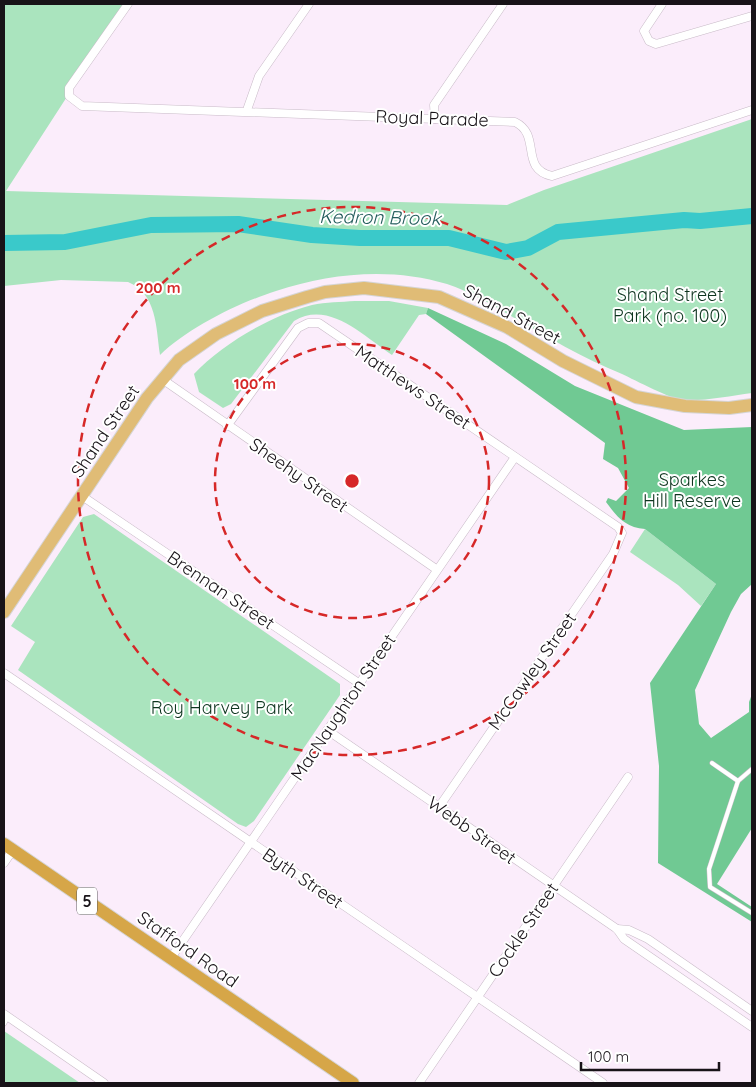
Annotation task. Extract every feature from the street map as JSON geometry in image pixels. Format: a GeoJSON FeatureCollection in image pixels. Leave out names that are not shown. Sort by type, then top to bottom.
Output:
{"type":"FeatureCollection","features":[{"type":"Feature","properties":{"kind":"highway","name":"Stafford Road"},"geometry":{"type":"LineString","coordinates":[[8,847],[353,1083]]}},
{"type":"Feature","properties":{"kind":"main road","name":"Shand Street"},"geometry":{"type":"LineString","coordinates":[[4,612],[162,379],[179,360],[210,338],[262,311],[325,292],[364,288],[409,292],[450,300],[507,327],[569,364],[636,397],[685,406],[729,408],[752,405]]}},
{"type":"Feature","properties":{"kind":"street","name":"Royal Parade"},"geometry":{"type":"LineString","coordinates":[[128,4],[69,88],[69,96],[82,106],[247,110],[435,120],[515,122],[523,125],[528,133],[535,165],[539,171],[552,176],[752,110]]}},
{"type":"Feature","properties":{"kind":"street"},"geometry":{"type":"LineString","coordinates":[[247,110],[257,80],[309,4]]}},
{"type":"Feature","properties":{"kind":"street"},"geometry":{"type":"LineString","coordinates":[[435,120],[434,105],[503,4]]}},
{"type":"Feature","properties":{"kind":"street"},"geometry":{"type":"LineString","coordinates":[[662,4],[644,31],[649,41],[656,44],[752,16]]}},
{"type":"Feature","properties":{"kind":"street","name":"Matthews Street"},"geometry":{"type":"LineString","coordinates":[[227,426],[298,328],[308,323],[319,322],[618,528],[622,533]]}},
{"type":"Feature","properties":{"kind":"street","name":"Sheehy Street"},"geometry":{"type":"LineString","coordinates":[[162,379],[227,426],[436,569]]}},
{"type":"Feature","properties":{"kind":"street","name":"MacNaughton Street"},"geometry":{"type":"LineString","coordinates":[[171,958],[360,684],[436,569],[515,457]]}},
{"type":"Feature","properties":{"kind":"street","name":"Brennan Street"},"geometry":{"type":"LineString","coordinates":[[82,496],[360,684]]}},
{"type":"Feature","properties":{"kind":"street","name":"McCawley Street"},"geometry":{"type":"LineString","coordinates":[[438,807],[613,554],[622,533]]}},
{"type":"Feature","properties":{"kind":"street","name":"Byth Street"},"geometry":{"type":"LineString","coordinates":[[4,673],[603,1083]]}},
{"type":"Feature","properties":{"kind":"street","name":"Webb Street"},"geometry":{"type":"LineString","coordinates":[[327,730],[617,929],[624,939],[752,1027]]}},
{"type":"Feature","properties":{"kind":"street","name":"Cockle Street"},"geometry":{"type":"LineString","coordinates":[[419,1083],[628,777]]}},
{"type":"Feature","properties":{"kind":"street"},"geometry":{"type":"LineString","coordinates":[[4,863],[8,847]]}},
{"type":"Feature","properties":{"kind":"street","name":"Webb Street"},"geometry":{"type":"LineString","coordinates":[[617,929],[629,930],[648,939],[752,1011]]}},
{"type":"Feature","properties":{"kind":"street"},"geometry":{"type":"LineString","coordinates":[[5,1019],[104,1083]]}},
{"type":"Feature","properties":{"kind":"lane"},"geometry":{"type":"LineString","coordinates":[[712,763],[738,781]]}},
{"type":"Feature","properties":{"kind":"lane"},"geometry":{"type":"LineString","coordinates":[[752,769],[738,781],[709,869],[710,887],[752,913]]}},
{"type":"Feature","properties":{"kind":"green space","name":"Shand Street Park (no. 100)"},"geometry":{"type":"Polygon","coordinates":[[[4,4],[127,4],[6,191],[507,205],[544,190],[752,119],[752,393],[701,400],[684,400],[671,397],[579,354],[464,291],[447,284],[404,275],[361,274],[339,276],[276,291],[214,317],[185,335],[160,355],[156,323],[150,303],[138,287],[128,282],[61,280],[4,286],[4,4]]]}},
{"type":"Feature","properties":{"kind":"green space"},"geometry":{"type":"Polygon","coordinates":[[[355,301],[389,301],[428,308],[426,314],[419,315],[392,355],[345,323],[320,315],[307,316],[294,321],[231,404],[223,408],[199,392],[194,374],[219,352],[248,332],[264,323],[312,305],[355,301]]]}},
{"type":"Feature","properties":{"kind":"green space","name":"Sparkes Hill Reserve"},"geometry":{"type":"Polygon","coordinates":[[[428,308],[506,344],[575,386],[684,430],[752,427],[752,584],[741,594],[731,612],[695,690],[699,724],[711,738],[749,712],[749,702],[752,694],[752,828],[717,884],[752,907],[752,922],[658,863],[659,766],[650,683],[716,584],[645,529],[627,524],[618,517],[606,502],[608,498],[616,501],[629,488],[618,468],[603,459],[605,443],[426,314],[428,308]]]}},
{"type":"Feature","properties":{"kind":"green space","name":"Roy Harvey Park"},"geometry":{"type":"Polygon","coordinates":[[[94,514],[340,684],[340,695],[254,821],[246,827],[238,824],[18,670],[35,642],[11,626],[83,517],[94,514]]]}},
{"type":"Feature","properties":{"kind":"green space"},"geometry":{"type":"Polygon","coordinates":[[[645,529],[716,584],[701,606],[678,585],[630,552],[645,529]]]}},
{"type":"Feature","properties":{"kind":"green space"},"geometry":{"type":"Polygon","coordinates":[[[4,1031],[80,1083],[4,1083],[4,1031]]]}},
{"type":"Feature","properties":{"kind":"waterway","name":"Kedron Brook"},"geometry":{"type":"LineString","coordinates":[[4,243],[65,242],[151,225],[238,224],[312,235],[360,238],[449,238],[506,252],[528,248],[558,232],[684,220],[700,221],[752,216]]}}]}
